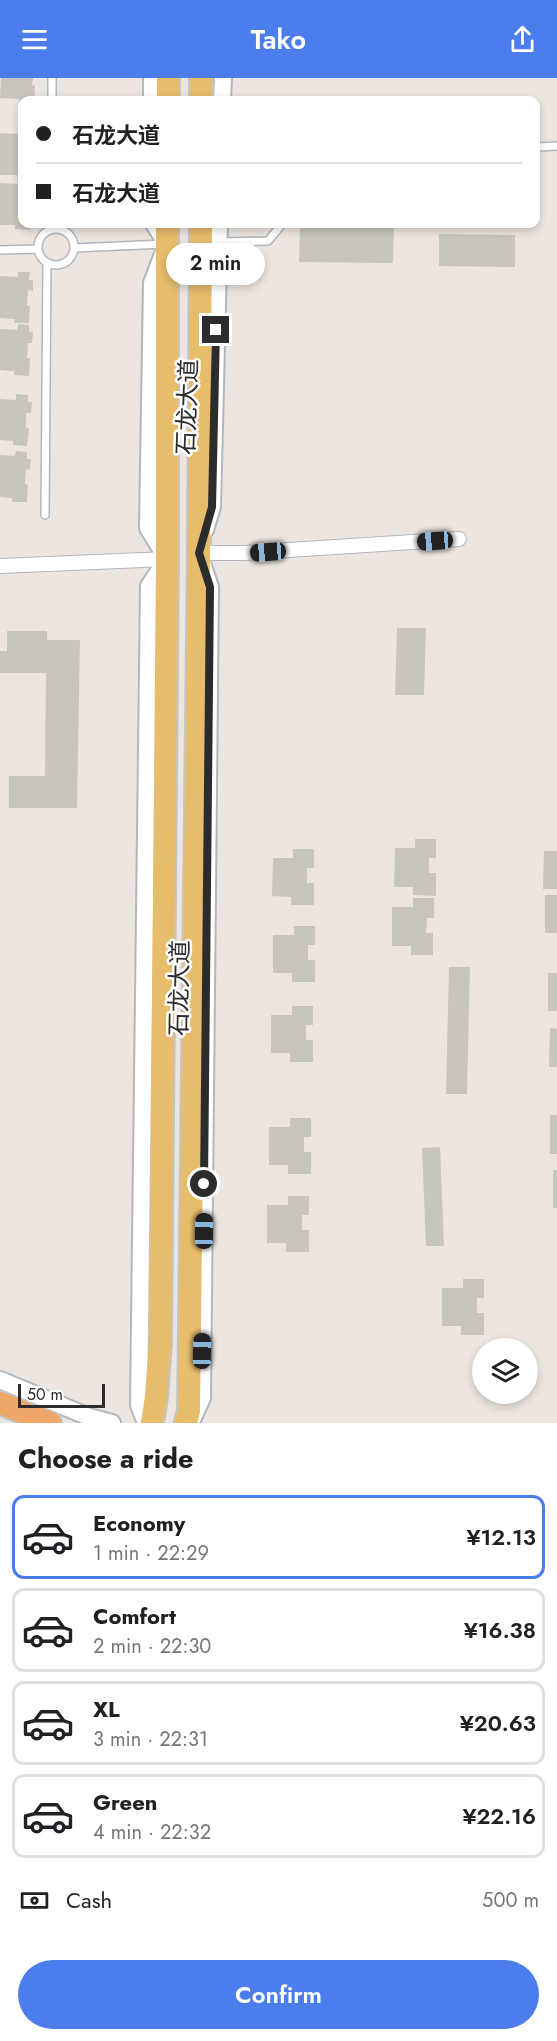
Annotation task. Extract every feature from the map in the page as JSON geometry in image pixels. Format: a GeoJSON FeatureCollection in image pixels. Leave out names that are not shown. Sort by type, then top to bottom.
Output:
{"type":"FeatureCollection","features":[{"type":"Feature","properties":{"kind":"highway"},"geometry":{"type":"LineString","coordinates":[[0,1403],[50,1423]]}},
{"type":"Feature","properties":{"kind":"main road"},"geometry":{"type":"LineString","coordinates":[[168,78],[168,96]]}},
{"type":"Feature","properties":{"kind":"main road"},"geometry":{"type":"LineString","coordinates":[[201,78],[201,96]]}},
{"type":"Feature","properties":{"kind":"main road","name":"石龙大道"},"geometry":{"type":"LineString","coordinates":[[188,1423],[201,228]]}},
{"type":"Feature","properties":{"kind":"main road","name":"石龙大道"},"geometry":{"type":"LineString","coordinates":[[152,1423],[160,1343],[167,559],[167,234]]}},
{"type":"Feature","properties":{"kind":"street"},"geometry":{"type":"LineString","coordinates":[[152,78],[152,96]]}},
{"type":"Feature","properties":{"kind":"street"},"geometry":{"type":"LineString","coordinates":[[222,96],[223,78]]}},
{"type":"Feature","properties":{"kind":"street","name":"石龙大道"},"geometry":{"type":"LineString","coordinates":[[199,553],[212,507],[219,228]]}},
{"type":"Feature","properties":{"kind":"street"},"geometry":{"type":"LineString","coordinates":[[199,553],[244,553],[459,539]]}},
{"type":"Feature","properties":{"kind":"street"},"geometry":{"type":"LineString","coordinates":[[0,566],[167,559]]}},
{"type":"Feature","properties":{"kind":"street","name":"石龙大道"},"geometry":{"type":"LineString","coordinates":[[146,1423],[139,1405],[149,586],[167,559]]}},
{"type":"Feature","properties":{"kind":"street"},"geometry":{"type":"LineString","coordinates":[[0,1380],[89,1417],[112,1423]]}},
{"type":"Feature","properties":{"kind":"lane"},"geometry":{"type":"LineString","coordinates":[[52,78],[52,96]]}},
{"type":"Feature","properties":{"kind":"lane"},"geometry":{"type":"LineString","coordinates":[[540,147],[557,146]]}},
{"type":"Feature","properties":{"kind":"lane"},"geometry":{"type":"LineString","coordinates":[[46,228],[40,238],[38,249],[42,259],[53,265],[65,262],[74,248],[68,234],[52,228]]}},
{"type":"Feature","properties":{"kind":"lane"},"geometry":{"type":"LineString","coordinates":[[219,242],[268,241],[279,228]]}},
{"type":"Feature","properties":{"kind":"lane"},"geometry":{"type":"LineString","coordinates":[[74,248],[167,234]]}},
{"type":"Feature","properties":{"kind":"lane"},"geometry":{"type":"LineString","coordinates":[[0,250],[38,249]]}},
{"type":"Feature","properties":{"kind":"lane"},"geometry":{"type":"LineString","coordinates":[[45,516],[47,263]]}},
{"type":"Feature","properties":{"kind":"building"},"geometry":{"type":"Polygon","coordinates":[[[1,78],[33,78],[34,96],[18,96],[18,99],[0,98],[1,78]]]}},
{"type":"Feature","properties":{"kind":"building"},"geometry":{"type":"Polygon","coordinates":[[[0,133],[18,134],[18,179],[17,175],[0,175],[0,133]]]}},
{"type":"Feature","properties":{"kind":"building"},"geometry":{"type":"Polygon","coordinates":[[[0,183],[18,184],[18,228],[30,228],[30,230],[15,229],[15,225],[0,225],[0,183]]]}},
{"type":"Feature","properties":{"kind":"building"},"geometry":{"type":"Polygon","coordinates":[[[300,228],[394,228],[393,263],[299,262],[300,228]]]}},
{"type":"Feature","properties":{"kind":"building"},"geometry":{"type":"Polygon","coordinates":[[[439,234],[515,235],[515,267],[439,266],[439,234]]]}},
{"type":"Feature","properties":{"kind":"building"},"geometry":{"type":"Polygon","coordinates":[[[18,272],[30,272],[29,280],[33,280],[33,291],[28,290],[29,323],[14,323],[15,319],[0,318],[0,276],[18,277],[18,272]]]}},
{"type":"Feature","properties":{"kind":"building"},"geometry":{"type":"Polygon","coordinates":[[[18,324],[29,325],[29,332],[33,332],[32,343],[28,343],[29,376],[14,375],[14,371],[0,370],[0,329],[17,330],[18,324]]]}},
{"type":"Feature","properties":{"kind":"building"},"geometry":{"type":"Polygon","coordinates":[[[16,394],[28,395],[28,402],[32,402],[31,413],[26,413],[26,428],[29,428],[27,446],[13,445],[13,441],[0,440],[0,399],[16,400],[16,394]]]}},
{"type":"Feature","properties":{"kind":"building"},"geometry":{"type":"Polygon","coordinates":[[[16,451],[27,452],[27,459],[31,459],[30,470],[26,469],[27,502],[12,502],[12,498],[0,497],[0,455],[15,456],[16,451]]]}},
{"type":"Feature","properties":{"kind":"building"},"geometry":{"type":"Polygon","coordinates":[[[397,628],[426,628],[424,695],[395,695],[397,628]]]}},
{"type":"Feature","properties":{"kind":"building"},"geometry":{"type":"Polygon","coordinates":[[[7,631],[47,631],[47,640],[80,640],[77,808],[9,808],[9,776],[45,776],[46,673],[0,673],[0,651],[7,651],[7,631]]]}},
{"type":"Feature","properties":{"kind":"building"},"geometry":{"type":"Polygon","coordinates":[[[415,839],[436,839],[436,858],[429,858],[429,873],[436,873],[436,896],[413,895],[413,887],[394,887],[395,848],[415,848],[415,839]]]}},
{"type":"Feature","properties":{"kind":"building"},"geometry":{"type":"Polygon","coordinates":[[[293,849],[314,849],[314,868],[307,868],[307,883],[314,883],[314,905],[291,905],[291,897],[272,896],[273,858],[293,858],[293,849]]]}},
{"type":"Feature","properties":{"kind":"building"},"geometry":{"type":"Polygon","coordinates":[[[544,851],[557,851],[557,889],[543,889],[544,851]]]}},
{"type":"Feature","properties":{"kind":"building"},"geometry":{"type":"Polygon","coordinates":[[[545,895],[557,895],[557,933],[545,933],[545,895]]]}},
{"type":"Feature","properties":{"kind":"building"},"geometry":{"type":"Polygon","coordinates":[[[413,898],[434,898],[434,918],[427,918],[426,933],[433,933],[433,955],[411,955],[411,946],[392,946],[392,907],[413,907],[413,898]]]}},
{"type":"Feature","properties":{"kind":"building"},"geometry":{"type":"Polygon","coordinates":[[[294,926],[315,926],[315,945],[308,945],[308,960],[315,960],[315,982],[292,982],[292,973],[273,973],[273,935],[294,935],[294,926]]]}},
{"type":"Feature","properties":{"kind":"building"},"geometry":{"type":"Polygon","coordinates":[[[449,967],[470,967],[467,1094],[446,1094],[449,967]]]}},
{"type":"Feature","properties":{"kind":"building"},"geometry":{"type":"Polygon","coordinates":[[[548,973],[557,973],[557,1011],[548,1011],[548,973]]]}},
{"type":"Feature","properties":{"kind":"building"},"geometry":{"type":"Polygon","coordinates":[[[292,1006],[313,1006],[313,1025],[306,1025],[306,1040],[313,1040],[313,1062],[290,1062],[290,1053],[271,1053],[271,1015],[292,1015],[292,1006]]]}},
{"type":"Feature","properties":{"kind":"building"},"geometry":{"type":"Polygon","coordinates":[[[550,1028],[557,1029],[557,1067],[549,1067],[550,1028]]]}},
{"type":"Feature","properties":{"kind":"building"},"geometry":{"type":"Polygon","coordinates":[[[550,1115],[557,1115],[557,1154],[550,1154],[550,1115]]]}},
{"type":"Feature","properties":{"kind":"building"},"geometry":{"type":"Polygon","coordinates":[[[290,1118],[311,1118],[311,1137],[304,1137],[304,1152],[311,1152],[311,1174],[288,1174],[288,1165],[269,1165],[269,1127],[290,1127],[290,1118]]]}},
{"type":"Feature","properties":{"kind":"building"},"geometry":{"type":"Polygon","coordinates":[[[440,1147],[444,1246],[426,1246],[422,1148],[440,1147]]]}},
{"type":"Feature","properties":{"kind":"building"},"geometry":{"type":"Polygon","coordinates":[[[553,1170],[557,1170],[557,1208],[553,1208],[553,1170]]]}},
{"type":"Feature","properties":{"kind":"building"},"geometry":{"type":"Polygon","coordinates":[[[288,1196],[309,1196],[309,1215],[302,1215],[302,1230],[309,1230],[309,1252],[286,1252],[286,1243],[267,1243],[267,1205],[288,1205],[288,1196]]]}},
{"type":"Feature","properties":{"kind":"building"},"geometry":{"type":"Polygon","coordinates":[[[463,1279],[484,1279],[484,1298],[477,1298],[477,1313],[484,1313],[484,1335],[461,1335],[461,1326],[442,1326],[442,1288],[463,1288],[463,1279]]]}},
{"type":"Feature","properties":{"kind":"route"},"geometry":{"type":"LineString","coordinates":[[204,1184],[210,587],[199,553],[212,507],[216,330]]}}]}
